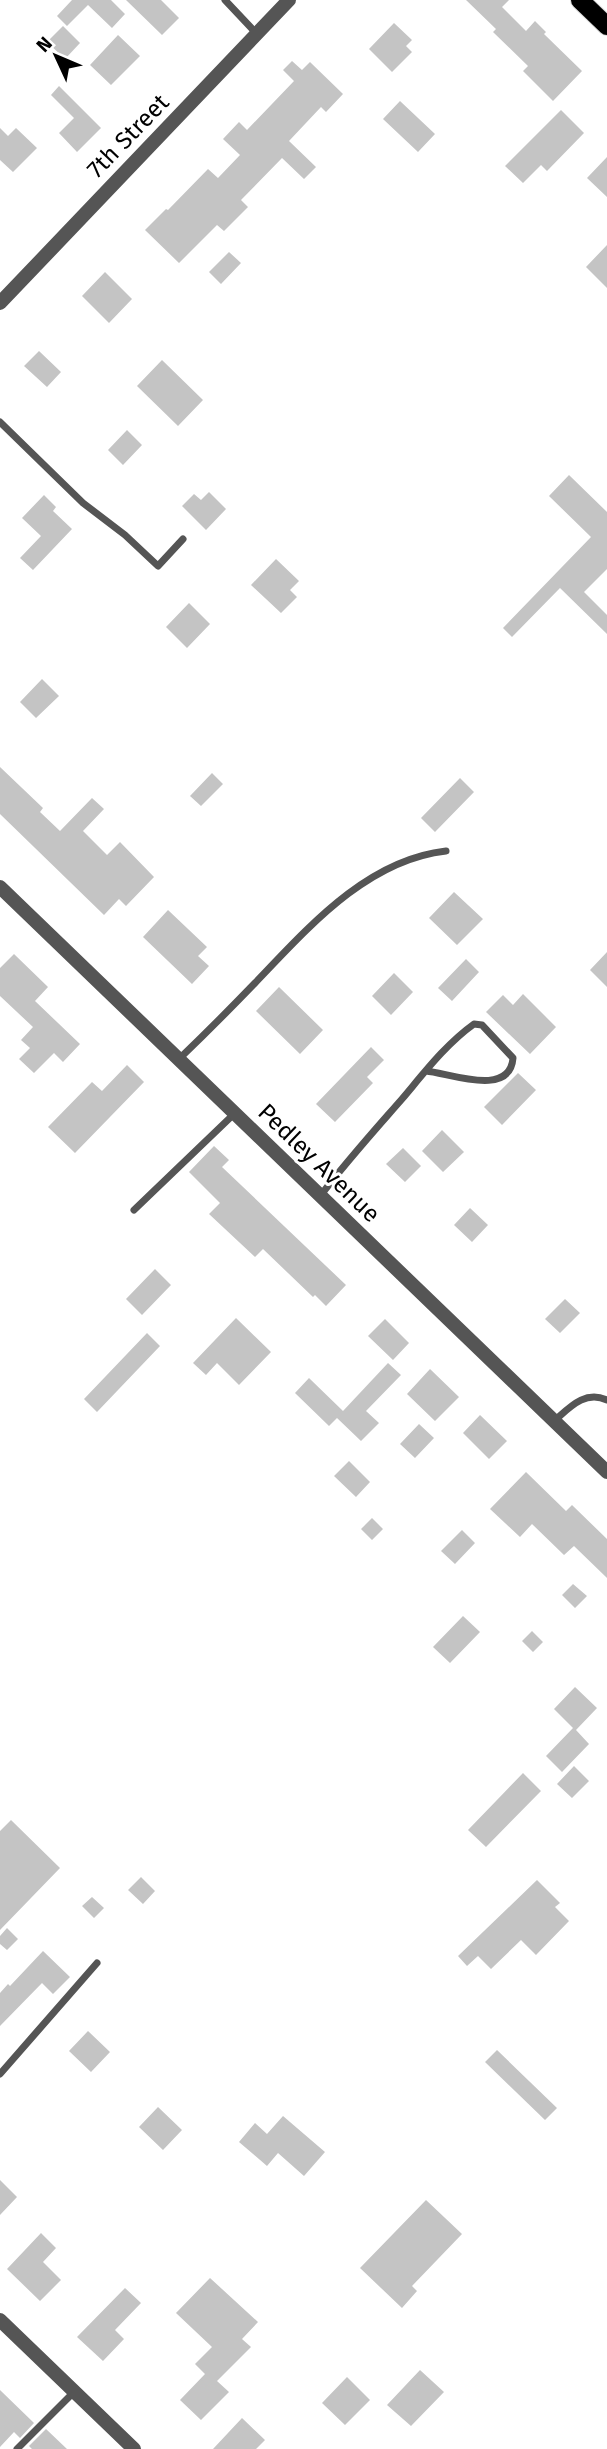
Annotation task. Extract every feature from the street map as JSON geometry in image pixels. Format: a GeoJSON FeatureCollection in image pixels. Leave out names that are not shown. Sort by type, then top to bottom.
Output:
{"type":"FeatureCollection","features":[{"type":"Feature","properties":{"kind":"main road"},"geometry":{"type":"LineString","coordinates":[[580,0],[607,26]]}},
{"type":"Feature","properties":{"kind":"street","name":"7th Street"},"geometry":{"type":"LineString","coordinates":[[0,303],[289,0]]}},
{"type":"Feature","properties":{"kind":"street","name":"Pedley Avenue"},"geometry":{"type":"LineString","coordinates":[[0,887],[607,1472]]}},
{"type":"Feature","properties":{"kind":"street"},"geometry":{"type":"LineString","coordinates":[[0,2320],[134,2449]]}},
{"type":"Feature","properties":{"kind":"lane"},"geometry":{"type":"LineString","coordinates":[[225,0],[257,34]]}},
{"type":"Feature","properties":{"kind":"lane"},"geometry":{"type":"LineString","coordinates":[[0,422],[83,503],[125,535],[158,566],[183,539]]}},
{"type":"Feature","properties":{"kind":"lane"},"geometry":{"type":"LineString","coordinates":[[179,1059],[327,910],[369,880],[410,859],[446,851]]}},
{"type":"Feature","properties":{"kind":"lane"},"geometry":{"type":"LineString","coordinates":[[321,1196],[345,1163],[426,1071],[474,1024],[482,1025],[513,1058],[513,1063],[505,1073],[493,1081],[481,1082],[443,1072],[426,1071]]}},
{"type":"Feature","properties":{"kind":"lane"},"geometry":{"type":"LineString","coordinates":[[134,1210],[235,1113]]}},
{"type":"Feature","properties":{"kind":"lane"},"geometry":{"type":"LineString","coordinates":[[554,1421],[585,1397],[597,1396],[607,1400]]}},
{"type":"Feature","properties":{"kind":"lane"},"geometry":{"type":"LineString","coordinates":[[0,2074],[97,1963]]}},
{"type":"Feature","properties":{"kind":"lane"},"geometry":{"type":"LineString","coordinates":[[17,2449],[74,2392]]}},
{"type":"Feature","properties":{"kind":"building"},"geometry":{"type":"Polygon","coordinates":[[[72,0],[111,0],[125,14],[112,28],[88,5],[67,26],[57,16],[72,0]]]}},
{"type":"Feature","properties":{"kind":"building"},"geometry":{"type":"Polygon","coordinates":[[[126,0],[161,0],[179,18],[162,35],[126,0]]]}},
{"type":"Feature","properties":{"kind":"building"},"geometry":{"type":"Polygon","coordinates":[[[466,0],[509,0],[502,7],[526,31],[535,21],[546,32],[544,34],[582,71],[553,101],[523,71],[528,66],[493,32],[496,29],[466,0]]]}},
{"type":"Feature","properties":{"kind":"building"},"geometry":{"type":"Polygon","coordinates":[[[394,23],[412,40],[406,46],[412,52],[392,72],[369,49],[394,23]]]}},
{"type":"Feature","properties":{"kind":"building"},"geometry":{"type":"Polygon","coordinates":[[[63,26],[80,43],[65,59],[47,42],[63,26]]]}},
{"type":"Feature","properties":{"kind":"building"},"geometry":{"type":"Polygon","coordinates":[[[118,35],[140,56],[111,85],[90,65],[118,35]]]}},
{"type":"Feature","properties":{"kind":"building"},"geometry":{"type":"Polygon","coordinates":[[[292,61],[302,70],[310,62],[343,94],[326,112],[321,107],[289,141],[316,167],[304,179],[282,158],[241,200],[248,207],[224,231],[217,225],[179,263],[145,230],[208,169],[218,178],[240,155],[223,139],[239,122],[247,130],[294,81],[283,70],[292,61]]]}},
{"type":"Feature","properties":{"kind":"building"},"geometry":{"type":"Polygon","coordinates":[[[59,86],[101,128],[77,152],[59,133],[74,118],[51,95],[59,86]]]}},
{"type":"Feature","properties":{"kind":"building"},"geometry":{"type":"Polygon","coordinates":[[[400,101],[435,134],[418,152],[383,119],[400,101]]]}},
{"type":"Feature","properties":{"kind":"building"},"geometry":{"type":"Polygon","coordinates":[[[561,110],[584,133],[547,171],[541,165],[523,183],[505,166],[561,110]]]}},
{"type":"Feature","properties":{"kind":"building"},"geometry":{"type":"Polygon","coordinates":[[[0,128],[8,136],[16,128],[37,148],[13,172],[0,160],[0,128]]]}},
{"type":"Feature","properties":{"kind":"building"},"geometry":{"type":"Polygon","coordinates":[[[607,157],[607,197],[587,178],[607,157]]]}},
{"type":"Feature","properties":{"kind":"building"},"geometry":{"type":"Polygon","coordinates":[[[607,245],[607,288],[586,267],[607,245]]]}},
{"type":"Feature","properties":{"kind":"building"},"geometry":{"type":"Polygon","coordinates":[[[229,252],[241,263],[221,284],[209,272],[229,252]]]}},
{"type":"Feature","properties":{"kind":"building"},"geometry":{"type":"Polygon","coordinates":[[[105,272],[132,299],[109,323],[82,296],[105,272]]]}},
{"type":"Feature","properties":{"kind":"building"},"geometry":{"type":"Polygon","coordinates":[[[39,351],[61,372],[47,387],[24,366],[39,351]]]}},
{"type":"Feature","properties":{"kind":"building"},"geometry":{"type":"Polygon","coordinates":[[[162,360],[203,400],[178,426],[137,386],[162,360]]]}},
{"type":"Feature","properties":{"kind":"building"},"geometry":{"type":"Polygon","coordinates":[[[127,430],[142,445],[123,465],[108,450],[127,430]]]}},
{"type":"Feature","properties":{"kind":"building"},"geometry":{"type":"Polygon","coordinates":[[[569,475],[607,512],[607,569],[584,592],[607,615],[607,634],[560,588],[512,637],[503,628],[591,537],[549,496],[569,475]]]}},
{"type":"Feature","properties":{"kind":"building"},"geometry":{"type":"Polygon","coordinates":[[[209,492],[226,509],[206,530],[182,506],[194,494],[201,500],[209,492]]]}},
{"type":"Feature","properties":{"kind":"building"},"geometry":{"type":"Polygon","coordinates":[[[44,495],[56,507],[53,511],[72,529],[33,570],[20,558],[41,536],[22,518],[44,495]]]}},
{"type":"Feature","properties":{"kind":"building"},"geometry":{"type":"Polygon","coordinates":[[[276,559],[299,581],[290,590],[297,597],[281,613],[251,585],[276,559]]]}},
{"type":"Feature","properties":{"kind":"building"},"geometry":{"type":"Polygon","coordinates":[[[189,603],[210,624],[187,648],[166,627],[189,603]]]}},
{"type":"Feature","properties":{"kind":"building"},"geometry":{"type":"Polygon","coordinates":[[[42,679],[59,696],[36,718],[20,702],[42,679]]]}},
{"type":"Feature","properties":{"kind":"building"},"geometry":{"type":"Polygon","coordinates":[[[0,767],[43,808],[40,812],[60,831],[92,798],[104,809],[83,831],[107,855],[120,842],[154,877],[126,906],[119,899],[104,915],[0,814],[0,767]]]}},
{"type":"Feature","properties":{"kind":"building"},"geometry":{"type":"Polygon","coordinates":[[[212,773],[223,784],[201,806],[190,796],[212,773]]]}},
{"type":"Feature","properties":{"kind":"building"},"geometry":{"type":"Polygon","coordinates":[[[460,778],[474,792],[435,832],[421,818],[460,778]]]}},
{"type":"Feature","properties":{"kind":"building"},"geometry":{"type":"Polygon","coordinates":[[[454,892],[483,919],[457,945],[429,918],[454,892]]]}},
{"type":"Feature","properties":{"kind":"building"},"geometry":{"type":"Polygon","coordinates":[[[168,910],[207,947],[198,956],[209,966],[192,984],[143,937],[168,910]]]}},
{"type":"Feature","properties":{"kind":"building"},"geometry":{"type":"Polygon","coordinates":[[[607,952],[607,987],[590,970],[607,952]]]}},
{"type":"Feature","properties":{"kind":"building"},"geometry":{"type":"Polygon","coordinates":[[[14,954],[48,987],[35,1001],[80,1044],[63,1062],[54,1053],[34,1073],[19,1059],[30,1048],[21,1040],[33,1027],[0,996],[0,968],[14,954]]]}},
{"type":"Feature","properties":{"kind":"building"},"geometry":{"type":"Polygon","coordinates":[[[466,959],[479,972],[452,1001],[438,988],[466,959]]]}},
{"type":"Feature","properties":{"kind":"building"},"geometry":{"type":"Polygon","coordinates":[[[394,973],[413,992],[391,1015],[372,996],[394,973]]]}},
{"type":"Feature","properties":{"kind":"building"},"geometry":{"type":"Polygon","coordinates":[[[279,987],[323,1030],[300,1054],[256,1011],[279,987]]]}},
{"type":"Feature","properties":{"kind":"building"},"geometry":{"type":"Polygon","coordinates":[[[523,994],[556,1027],[530,1054],[486,1012],[503,995],[513,1005],[523,994]]]}},
{"type":"Feature","properties":{"kind":"building"},"geometry":{"type":"Polygon","coordinates":[[[371,1047],[384,1060],[367,1077],[373,1083],[335,1122],[316,1104],[371,1047]]]}},
{"type":"Feature","properties":{"kind":"building"},"geometry":{"type":"Polygon","coordinates":[[[127,1065],[144,1082],[75,1153],[48,1127],[92,1082],[102,1091],[127,1065]]]}},
{"type":"Feature","properties":{"kind":"building"},"geometry":{"type":"Polygon","coordinates":[[[518,1073],[536,1090],[502,1125],[484,1107],[518,1073]]]}},
{"type":"Feature","properties":{"kind":"building"},"geometry":{"type":"Polygon","coordinates":[[[442,1130],[464,1152],[443,1172],[422,1151],[442,1130]]]}},
{"type":"Feature","properties":{"kind":"building"},"geometry":{"type":"Polygon","coordinates":[[[214,1146],[229,1160],[222,1167],[346,1285],[326,1306],[263,1249],[255,1257],[209,1214],[220,1203],[189,1172],[214,1146]]]}},
{"type":"Feature","properties":{"kind":"building"},"geometry":{"type":"Polygon","coordinates":[[[403,1148],[421,1166],[405,1182],[386,1164],[403,1148]]]}},
{"type":"Feature","properties":{"kind":"building"},"geometry":{"type":"Polygon","coordinates":[[[470,1208],[488,1225],[472,1242],[454,1225],[470,1208]]]}},
{"type":"Feature","properties":{"kind":"building"},"geometry":{"type":"Polygon","coordinates":[[[155,1269],[171,1285],[142,1315],[126,1299],[155,1269]]]}},
{"type":"Feature","properties":{"kind":"building"},"geometry":{"type":"Polygon","coordinates":[[[565,1299],[580,1313],[560,1333],[545,1319],[565,1299]]]}},
{"type":"Feature","properties":{"kind":"building"},"geometry":{"type":"Polygon","coordinates":[[[236,1318],[271,1352],[239,1385],[217,1363],[206,1375],[193,1363],[236,1318]]]}},
{"type":"Feature","properties":{"kind":"building"},"geometry":{"type":"Polygon","coordinates":[[[385,1319],[409,1343],[393,1360],[368,1336],[385,1319]]]}},
{"type":"Feature","properties":{"kind":"building"},"geometry":{"type":"Polygon","coordinates":[[[147,1333],[160,1346],[97,1412],[84,1399],[147,1333]]]}},
{"type":"Feature","properties":{"kind":"building"},"geometry":{"type":"Polygon","coordinates":[[[388,1363],[401,1375],[366,1411],[379,1423],[361,1441],[337,1418],[329,1426],[295,1393],[309,1378],[343,1411],[388,1363]]]}},
{"type":"Feature","properties":{"kind":"building"},"geometry":{"type":"Polygon","coordinates":[[[430,1369],[459,1397],[435,1421],[407,1394],[430,1369]]]}},
{"type":"Feature","properties":{"kind":"building"},"geometry":{"type":"Polygon","coordinates":[[[480,1415],[507,1441],[489,1459],[463,1433],[480,1415]]]}},
{"type":"Feature","properties":{"kind":"building"},"geometry":{"type":"Polygon","coordinates":[[[419,1424],[434,1438],[415,1458],[400,1444],[419,1424]]]}},
{"type":"Feature","properties":{"kind":"building"},"geometry":{"type":"Polygon","coordinates":[[[349,1461],[370,1482],[356,1497],[334,1476],[349,1461]]]}},
{"type":"Feature","properties":{"kind":"building"},"geometry":{"type":"Polygon","coordinates":[[[526,1472],[566,1511],[572,1505],[607,1539],[607,1578],[574,1546],[564,1555],[532,1524],[520,1537],[490,1509],[526,1472]]]}},
{"type":"Feature","properties":{"kind":"building"},"geometry":{"type":"Polygon","coordinates":[[[372,1518],[383,1529],[372,1540],[361,1529],[372,1518]]]}},
{"type":"Feature","properties":{"kind":"building"},"geometry":{"type":"Polygon","coordinates":[[[462,1530],[475,1543],[455,1564],[441,1551],[462,1530]]]}},
{"type":"Feature","properties":{"kind":"building"},"geometry":{"type":"Polygon","coordinates":[[[573,1584],[587,1596],[575,1608],[562,1595],[573,1584]]]}},
{"type":"Feature","properties":{"kind":"building"},"geometry":{"type":"Polygon","coordinates":[[[463,1616],[480,1632],[450,1663],[433,1647],[463,1616]]]}},
{"type":"Feature","properties":{"kind":"building"},"geometry":{"type":"Polygon","coordinates":[[[532,1631],[543,1642],[533,1652],[522,1641],[532,1631]]]}},
{"type":"Feature","properties":{"kind":"building"},"geometry":{"type":"Polygon","coordinates":[[[575,1687],[597,1708],[576,1730],[589,1744],[562,1772],[546,1756],[573,1728],[554,1709],[575,1687]]]}},
{"type":"Feature","properties":{"kind":"building"},"geometry":{"type":"Polygon","coordinates":[[[574,1766],[589,1781],[572,1798],[557,1784],[574,1766]]]}},
{"type":"Feature","properties":{"kind":"building"},"geometry":{"type":"Polygon","coordinates":[[[523,1773],[541,1791],[486,1847],[468,1830],[523,1773]]]}},
{"type":"Feature","properties":{"kind":"building"},"geometry":{"type":"Polygon","coordinates":[[[11,1820],[60,1868],[0,1930],[0,1831],[11,1820]]]}},
{"type":"Feature","properties":{"kind":"building"},"geometry":{"type":"Polygon","coordinates":[[[141,1877],[155,1891],[143,1904],[128,1890],[141,1877]]]}},
{"type":"Feature","properties":{"kind":"building"},"geometry":{"type":"Polygon","coordinates":[[[537,1880],[560,1903],[555,1907],[569,1921],[536,1955],[521,1940],[491,1969],[478,1956],[467,1966],[458,1956],[537,1880]]]}},
{"type":"Feature","properties":{"kind":"building"},"geometry":{"type":"Polygon","coordinates":[[[92,1897],[104,1908],[94,1918],[82,1906],[92,1897]]]}},
{"type":"Feature","properties":{"kind":"building"},"geometry":{"type":"Polygon","coordinates":[[[7,1928],[18,1939],[7,1950],[0,1944],[0,1936],[7,1928]]]}},
{"type":"Feature","properties":{"kind":"building"},"geometry":{"type":"Polygon","coordinates":[[[43,1951],[70,1977],[53,1994],[42,1983],[0,2026],[0,1993],[43,1951]]]}},
{"type":"Feature","properties":{"kind":"building"},"geometry":{"type":"Polygon","coordinates":[[[88,2031],[110,2052],[91,2072],[69,2051],[88,2031]]]}},
{"type":"Feature","properties":{"kind":"building"},"geometry":{"type":"Polygon","coordinates":[[[497,2050],[557,2108],[545,2120],[485,2062],[497,2050]]]}},
{"type":"Feature","properties":{"kind":"building"},"geometry":{"type":"Polygon","coordinates":[[[158,2107],[182,2130],[163,2150],[139,2127],[158,2107]]]}},
{"type":"Feature","properties":{"kind":"building"},"geometry":{"type":"Polygon","coordinates":[[[283,2116],[325,2152],[304,2176],[278,2153],[267,2166],[239,2142],[255,2123],[267,2134],[283,2116]]]}},
{"type":"Feature","properties":{"kind":"building"},"geometry":{"type":"Polygon","coordinates":[[[0,2180],[17,2197],[0,2215],[0,2180]]]}},
{"type":"Feature","properties":{"kind":"building"},"geometry":{"type":"Polygon","coordinates":[[[426,2200],[462,2234],[412,2286],[417,2291],[402,2308],[360,2268],[426,2200]]]}},
{"type":"Feature","properties":{"kind":"building"},"geometry":{"type":"Polygon","coordinates":[[[41,2233],[56,2248],[43,2262],[61,2280],[40,2301],[7,2269],[41,2233]]]}},
{"type":"Feature","properties":{"kind":"building"},"geometry":{"type":"Polygon","coordinates":[[[210,2278],[258,2322],[242,2339],[251,2347],[217,2381],[229,2392],[201,2420],[180,2400],[205,2374],[195,2364],[212,2347],[176,2313],[210,2278]]]}},
{"type":"Feature","properties":{"kind":"building"},"geometry":{"type":"Polygon","coordinates":[[[125,2288],[141,2303],[115,2330],[124,2339],[103,2361],[77,2337],[125,2288]]]}},
{"type":"Feature","properties":{"kind":"building"},"geometry":{"type":"Polygon","coordinates":[[[420,2370],[444,2392],[411,2426],[387,2405],[420,2370]]]}},
{"type":"Feature","properties":{"kind":"building"},"geometry":{"type":"Polygon","coordinates":[[[347,2377],[370,2400],[345,2425],[322,2403],[347,2377]]]}},
{"type":"Feature","properties":{"kind":"building"},"geometry":{"type":"Polygon","coordinates":[[[0,2390],[34,2423],[20,2438],[14,2432],[0,2447],[0,2390]]]}},
{"type":"Feature","properties":{"kind":"building"},"geometry":{"type":"Polygon","coordinates":[[[242,2418],[265,2440],[256,2449],[213,2449],[242,2418]]]}},
{"type":"Feature","properties":{"kind":"building"},"geometry":{"type":"Polygon","coordinates":[[[46,2429],[67,2449],[32,2449],[29,2446],[46,2429]]]}}]}
